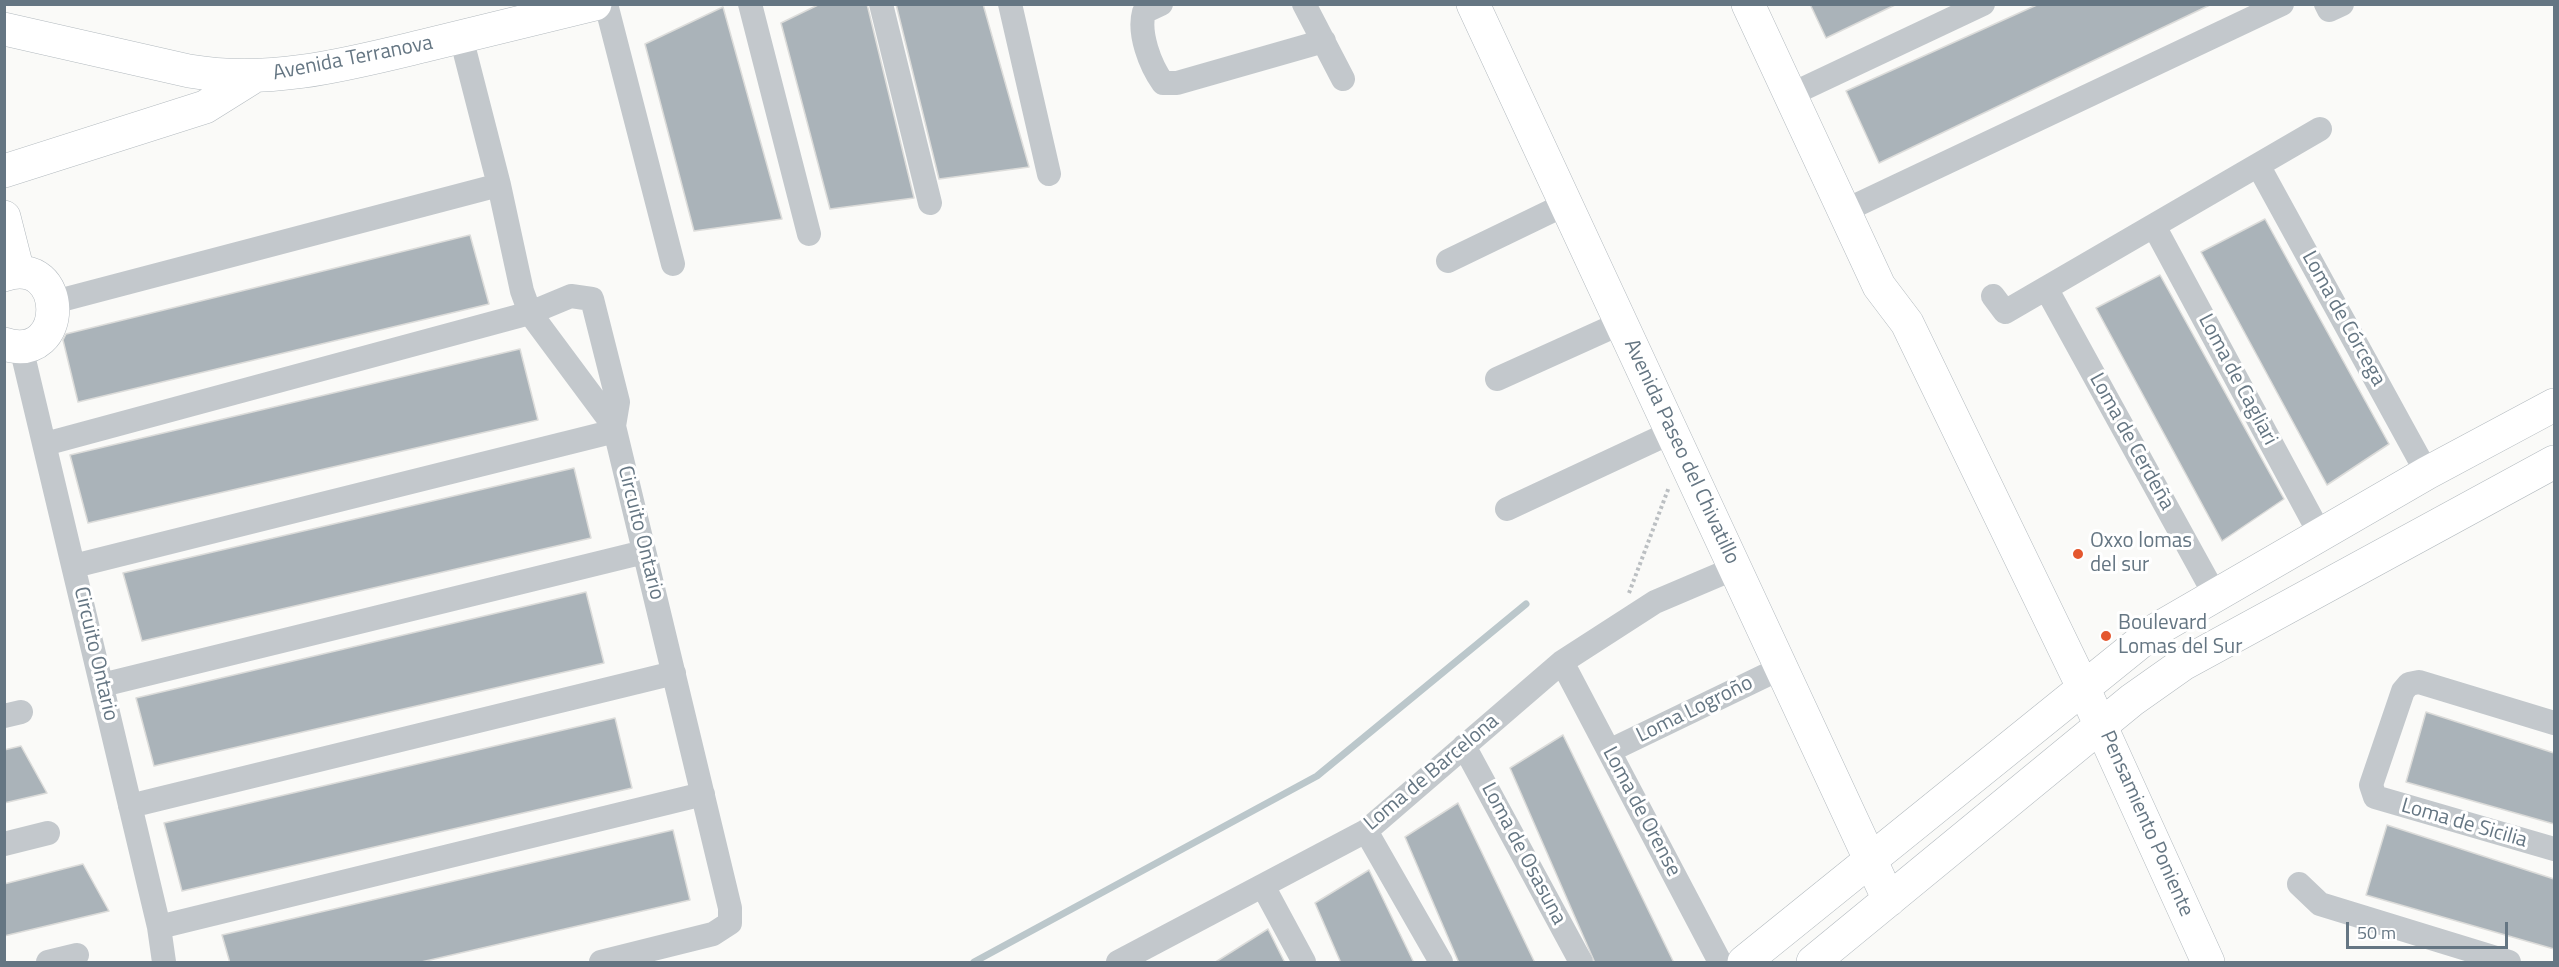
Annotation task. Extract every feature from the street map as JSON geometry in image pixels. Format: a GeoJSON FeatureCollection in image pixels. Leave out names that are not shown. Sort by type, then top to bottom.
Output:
{"type":"FeatureCollection","features":[{"type":"Feature","properties":{"kind":"street"},"geometry":{"type":"LineString","coordinates":[[4,19],[5,4]]}},
{"type":"Feature","properties":{"kind":"street","name":"Avenida Terranova"},"geometry":{"type":"LineString","coordinates":[[4,28],[189,71],[217,76],[253,77],[294,74],[347,65],[595,4]]}},
{"type":"Feature","properties":{"kind":"street"},"geometry":{"type":"LineString","coordinates":[[606,4],[673,264]]}},
{"type":"Feature","properties":{"kind":"street"},"geometry":{"type":"LineString","coordinates":[[750,4],[809,234]]}},
{"type":"Feature","properties":{"kind":"street"},"geometry":{"type":"LineString","coordinates":[[881,4],[930,203]]}},
{"type":"Feature","properties":{"kind":"street"},"geometry":{"type":"LineString","coordinates":[[1010,4],[1049,174]]}},
{"type":"Feature","properties":{"kind":"street"},"geometry":{"type":"LineString","coordinates":[[1161,4],[1144,12],[1141,22],[1154,71],[1162,83],[1177,83],[1324,41]]}},
{"type":"Feature","properties":{"kind":"street"},"geometry":{"type":"LineString","coordinates":[[1304,4],[1343,79]]}},
{"type":"Feature","properties":{"kind":"street","name":"Avenida Paseo del Chivatillo"},"geometry":{"type":"LineString","coordinates":[[1473,4],[1889,900]]}},
{"type":"Feature","properties":{"kind":"street"},"geometry":{"type":"LineString","coordinates":[[1748,4],[1879,286],[1907,324],[2083,687]]}},
{"type":"Feature","properties":{"kind":"street"},"geometry":{"type":"LineString","coordinates":[[1790,95],[1983,4]]}},
{"type":"Feature","properties":{"kind":"street"},"geometry":{"type":"LineString","coordinates":[[1844,211],[2282,4]]}},
{"type":"Feature","properties":{"kind":"street"},"geometry":{"type":"LineString","coordinates":[[2326,4],[2329,10],[2342,4]]}},
{"type":"Feature","properties":{"kind":"street","name":"Circuito Ontario"},"geometry":{"type":"LineString","coordinates":[[461,37],[499,185],[522,291],[530,313],[615,428],[730,908],[729,923],[712,934],[666,955],[601,963]]}},
{"type":"Feature","properties":{"kind":"street"},"geometry":{"type":"LineString","coordinates":[[4,171],[205,107],[253,77]]}},
{"type":"Feature","properties":{"kind":"street"},"geometry":{"type":"LineString","coordinates":[[1993,296],[2005,312],[2320,129]]}},
{"type":"Feature","properties":{"kind":"street","name":"Loma de Córcega"},"geometry":{"type":"LineString","coordinates":[[2258,165],[2427,472]]}},
{"type":"Feature","properties":{"kind":"street"},"geometry":{"type":"LineString","coordinates":[[54,302],[499,185]]}},
{"type":"Feature","properties":{"kind":"street"},"geometry":{"type":"LineString","coordinates":[[1448,261],[1566,204]]}},
{"type":"Feature","properties":{"kind":"street"},"geometry":{"type":"LineString","coordinates":[[4,218],[11,274],[42,281],[51,293],[54,302],[53,320],[47,333],[35,342],[13,345]]}},
{"type":"Feature","properties":{"kind":"street","name":"Loma de Cagliari"},"geometry":{"type":"LineString","coordinates":[[2154,226],[2320,534]]}},
{"type":"Feature","properties":{"kind":"street","name":"Loma de Cerdeña"},"geometry":{"type":"LineString","coordinates":[[2046,288],[2215,596]]}},
{"type":"Feature","properties":{"kind":"street"},"geometry":{"type":"LineString","coordinates":[[45,444],[530,313],[571,296],[592,299],[618,402],[615,428],[74,566]]}},
{"type":"Feature","properties":{"kind":"street"},"geometry":{"type":"LineString","coordinates":[[1497,379],[1621,323]]}},
{"type":"Feature","properties":{"kind":"street","name":"Circuito Ontario"},"geometry":{"type":"LineString","coordinates":[[13,345],[45,444],[159,927],[164,963]]}},
{"type":"Feature","properties":{"kind":"street"},"geometry":{"type":"LineString","coordinates":[[1744,963],[2154,631],[2427,472],[2554,405]]}},
{"type":"Feature","properties":{"kind":"street"},"geometry":{"type":"LineString","coordinates":[[1506,509],[1677,443]]}},
{"type":"Feature","properties":{"kind":"street"},"geometry":{"type":"LineString","coordinates":[[1813,963],[2101,726],[2183,664],[2554,462]]}},
{"type":"Feature","properties":{"kind":"street"},"geometry":{"type":"LineString","coordinates":[[102,685],[644,552]]}},
{"type":"Feature","properties":{"kind":"street","name":"Loma de Barcelona"},"geometry":{"type":"LineString","coordinates":[[1118,963],[1162,952],[1263,886],[1366,831],[1562,662],[1655,602],[1735,568]]}},
{"type":"Feature","properties":{"kind":"street","name":"Loma de Orense"},"geometry":{"type":"LineString","coordinates":[[1562,662],[1720,963]]}},
{"type":"Feature","properties":{"kind":"street","name":"Loma Logroño"},"geometry":{"type":"LineString","coordinates":[[1609,751],[1781,668]]}},
{"type":"Feature","properties":{"kind":"street"},"geometry":{"type":"LineString","coordinates":[[130,806],[674,673]]}},
{"type":"Feature","properties":{"kind":"street","name":"Loma de Sicilia"},"geometry":{"type":"LineString","coordinates":[[2554,723],[2419,682],[2409,684],[2403,691],[2372,785],[2374,797],[2554,849]]}},
{"type":"Feature","properties":{"kind":"street","name":"Pensamiento Poniente"},"geometry":{"type":"LineString","coordinates":[[2083,687],[2208,963]]}},
{"type":"Feature","properties":{"kind":"street","name":"Loma de Osasuna"},"geometry":{"type":"LineString","coordinates":[[1464,746],[1581,963]]}},
{"type":"Feature","properties":{"kind":"street"},"geometry":{"type":"LineString","coordinates":[[159,927],[703,794]]}},
{"type":"Feature","properties":{"kind":"street"},"geometry":{"type":"LineString","coordinates":[[1366,831],[1441,963]]}},
{"type":"Feature","properties":{"kind":"street"},"geometry":{"type":"LineString","coordinates":[[4,844],[48,833]]}},
{"type":"Feature","properties":{"kind":"street"},"geometry":{"type":"LineString","coordinates":[[2299,884],[2320,904],[2509,963]]}},
{"type":"Feature","properties":{"kind":"street"},"geometry":{"type":"LineString","coordinates":[[1263,886],[1304,963]]}},
{"type":"Feature","properties":{"kind":"street"},"geometry":{"type":"LineString","coordinates":[[48,963],[77,955]]}},
{"type":"Feature","properties":{"kind":"path"},"geometry":{"type":"LineString","coordinates":[[1617,627],[1677,443]]}},
{"type":"Feature","properties":{"kind":"building"},"geometry":{"type":"Polygon","coordinates":[[[820,4],[867,4],[914,198],[830,209],[781,23],[820,4]]]}},
{"type":"Feature","properties":{"kind":"building"},"geometry":{"type":"Polygon","coordinates":[[[896,4],[983,4],[1029,167],[939,179],[896,4]]]}},
{"type":"Feature","properties":{"kind":"building"},"geometry":{"type":"Polygon","coordinates":[[[1810,4],[1897,4],[1826,38],[1810,4]]]}},
{"type":"Feature","properties":{"kind":"building"},"geometry":{"type":"Polygon","coordinates":[[[2039,4],[2212,4],[1879,163],[1846,91],[2039,4]]]}},
{"type":"Feature","properties":{"kind":"building"},"geometry":{"type":"Polygon","coordinates":[[[723,7],[782,219],[694,231],[645,44],[723,7]]]}},
{"type":"Feature","properties":{"kind":"building"},"geometry":{"type":"Polygon","coordinates":[[[2265,219],[2389,444],[2327,485],[2201,252],[2265,219]]]}},
{"type":"Feature","properties":{"kind":"building"},"geometry":{"type":"Polygon","coordinates":[[[470,235],[489,304],[78,402],[63,340],[66,334],[470,235]]]}},
{"type":"Feature","properties":{"kind":"building"},"geometry":{"type":"Polygon","coordinates":[[[2160,275],[2284,499],[2222,541],[2096,308],[2160,275]]]}},
{"type":"Feature","properties":{"kind":"building"},"geometry":{"type":"Polygon","coordinates":[[[520,349],[538,420],[88,523],[70,455],[520,349]]]}},
{"type":"Feature","properties":{"kind":"building"},"geometry":{"type":"Polygon","coordinates":[[[574,468],[591,538],[142,641],[123,573],[574,468]]]}},
{"type":"Feature","properties":{"kind":"building"},"geometry":{"type":"Polygon","coordinates":[[[586,592],[604,663],[154,766],[136,698],[586,592]]]}},
{"type":"Feature","properties":{"kind":"building"},"geometry":{"type":"Polygon","coordinates":[[[2426,712],[2554,753],[2554,824],[2406,782],[2426,712]]]}},
{"type":"Feature","properties":{"kind":"building"},"geometry":{"type":"Polygon","coordinates":[[[615,718],[632,788],[182,891],[164,823],[615,718]]]}},
{"type":"Feature","properties":{"kind":"building"},"geometry":{"type":"Polygon","coordinates":[[[1563,735],[1674,963],[1595,963],[1510,768],[1563,735]]]}},
{"type":"Feature","properties":{"kind":"building"},"geometry":{"type":"Polygon","coordinates":[[[21,746],[47,793],[4,803],[4,750],[21,746]]]}},
{"type":"Feature","properties":{"kind":"building"},"geometry":{"type":"Polygon","coordinates":[[[1458,803],[1535,963],[1459,963],[1405,837],[1458,803]]]}},
{"type":"Feature","properties":{"kind":"building"},"geometry":{"type":"Polygon","coordinates":[[[2387,825],[2554,879],[2554,949],[2366,895],[2387,825]]]}},
{"type":"Feature","properties":{"kind":"building"},"geometry":{"type":"Polygon","coordinates":[[[673,830],[690,900],[417,963],[230,963],[222,935],[673,830]]]}},
{"type":"Feature","properties":{"kind":"building"},"geometry":{"type":"Polygon","coordinates":[[[83,864],[109,911],[4,936],[4,884],[83,864]]]}},
{"type":"Feature","properties":{"kind":"building"},"geometry":{"type":"Polygon","coordinates":[[[1369,870],[1414,963],[1341,963],[1315,903],[1369,870]]]}},
{"type":"Feature","properties":{"kind":"building"},"geometry":{"type":"Polygon","coordinates":[[[1268,929],[1285,963],[1214,963],[1268,929]]]}},
{"type":"Feature","properties":{"kind":"waterway"},"geometry":{"type":"LineString","coordinates":[[974,962],[1317,776],[1526,604]]}},
{"type":"Feature","properties":{"kind":"place","name":"Oxxo lomas del sur"},"geometry":{"type":"Point","coordinates":[2078,554]}},
{"type":"Feature","properties":{"kind":"place","name":"Boulevard Lomas del Sur"},"geometry":{"type":"Point","coordinates":[2106,636]}}]}
